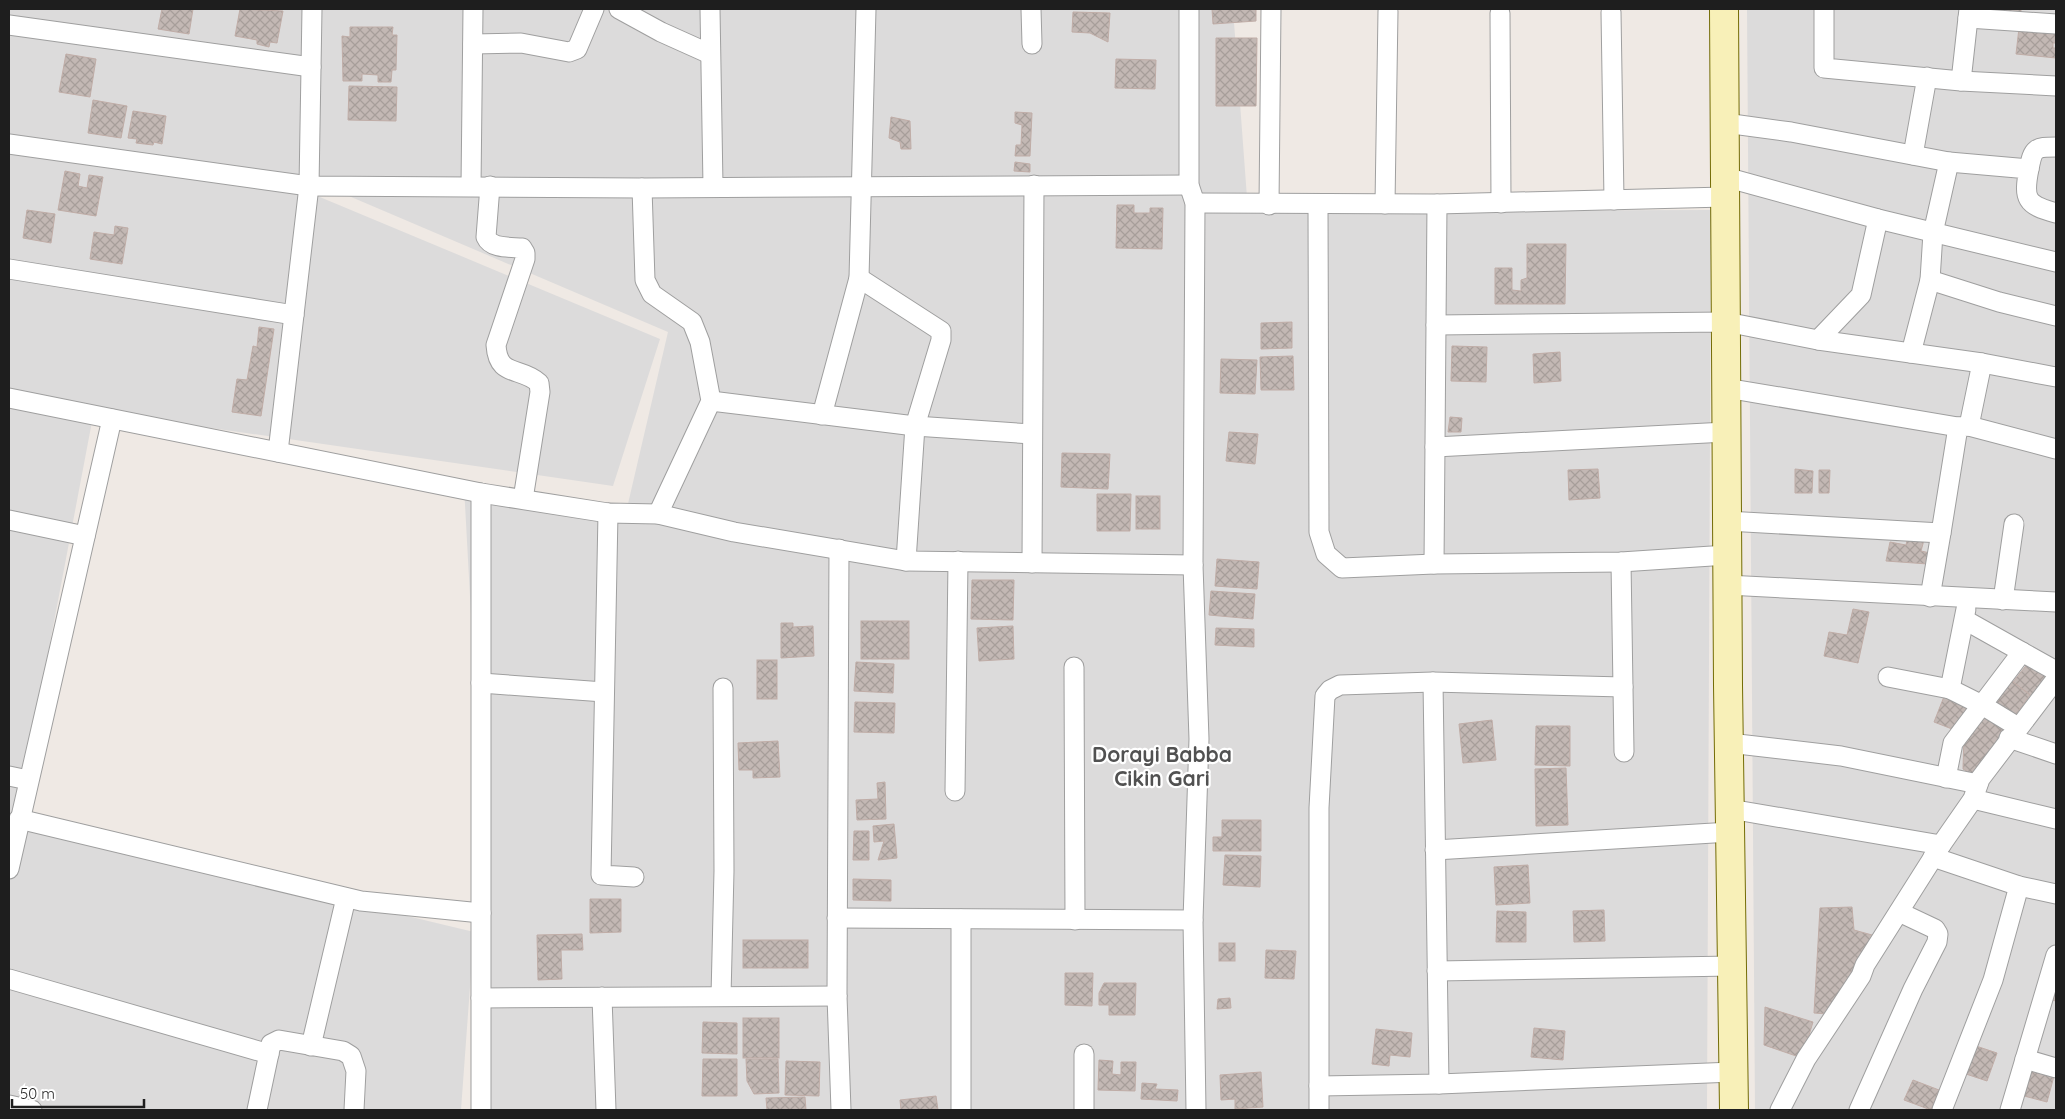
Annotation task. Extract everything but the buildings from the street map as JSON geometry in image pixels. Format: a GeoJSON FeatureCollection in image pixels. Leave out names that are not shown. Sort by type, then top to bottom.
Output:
{"type":"FeatureCollection","features":[{"type":"Feature","properties":{"kind":"street"},"geometry":{"type":"LineString","coordinates":[[278,452],[309,186],[312,9]]}},
{"type":"Feature","properties":{"kind":"street"},"geometry":{"type":"LineString","coordinates":[[473,9],[473,44],[481,186],[486,237],[493,244],[522,248],[525,253],[525,259],[496,345],[497,359],[505,368],[531,376],[539,383],[540,392],[523,499]]}},
{"type":"Feature","properties":{"kind":"street"},"geometry":{"type":"LineString","coordinates":[[473,44],[521,42],[569,52],[577,49],[594,9]]}},
{"type":"Feature","properties":{"kind":"street"},"geometry":{"type":"LineString","coordinates":[[619,9],[662,32],[710,54]]}},
{"type":"Feature","properties":{"kind":"street"},"geometry":{"type":"LineString","coordinates":[[710,9],[712,186]]}},
{"type":"Feature","properties":{"kind":"street"},"geometry":{"type":"LineString","coordinates":[[822,415],[859,278],[866,9]]}},
{"type":"Feature","properties":{"kind":"street"},"geometry":{"type":"LineString","coordinates":[[1031,9],[1032,44]]}},
{"type":"Feature","properties":{"kind":"street"},"geometry":{"type":"LineString","coordinates":[[1189,9],[1189,185],[1195,204],[1193,565],[1199,740],[1193,920],[1196,1110]]}},
{"type":"Feature","properties":{"kind":"street"},"geometry":{"type":"LineString","coordinates":[[1269,205],[1271,9]]}},
{"type":"Feature","properties":{"kind":"street"},"geometry":{"type":"LineString","coordinates":[[1724,9],[1727,585],[1734,1110]]}},
{"type":"Feature","properties":{"kind":"street"},"geometry":{"type":"LineString","coordinates":[[1824,9],[1824,68],[1961,81],[2056,86]]}},
{"type":"Feature","properties":{"kind":"street"},"geometry":{"type":"LineString","coordinates":[[1385,204],[1388,11]]}},
{"type":"Feature","properties":{"kind":"street"},"geometry":{"type":"LineString","coordinates":[[1610,12],[1614,200]]}},
{"type":"Feature","properties":{"kind":"street"},"geometry":{"type":"LineString","coordinates":[[1500,13],[1501,203]]}},
{"type":"Feature","properties":{"kind":"street"},"geometry":{"type":"LineString","coordinates":[[1961,81],[1969,14],[2056,24]]}},
{"type":"Feature","properties":{"kind":"street"},"geometry":{"type":"LineString","coordinates":[[9,25],[311,67]]}},
{"type":"Feature","properties":{"kind":"street"},"geometry":{"type":"LineString","coordinates":[[1913,155],[1927,77]]}},
{"type":"Feature","properties":{"kind":"street"},"geometry":{"type":"LineString","coordinates":[[1725,123],[1791,132],[1950,162],[2029,169]]}},
{"type":"Feature","properties":{"kind":"street"},"geometry":{"type":"LineString","coordinates":[[9,144],[309,186],[642,188],[712,186],[1189,185]]}},
{"type":"Feature","properties":{"kind":"street"},"geometry":{"type":"LineString","coordinates":[[2056,147],[2039,147],[2034,150],[2025,187],[2026,196],[2038,208],[2056,213]]}},
{"type":"Feature","properties":{"kind":"street"},"geometry":{"type":"LineString","coordinates":[[1911,354],[1930,280],[1933,232],[1950,162]]}},
{"type":"Feature","properties":{"kind":"street"},"geometry":{"type":"LineString","coordinates":[[1032,563],[1034,185]]}},
{"type":"Feature","properties":{"kind":"street"},"geometry":{"type":"LineString","coordinates":[[1195,204],[1437,204],[1614,200],[1725,187],[1878,219],[2056,262]]}},
{"type":"Feature","properties":{"kind":"street"},"geometry":{"type":"LineString","coordinates":[[642,188],[645,280],[652,294],[692,322],[700,342],[711,401],[658,514]]}},
{"type":"Feature","properties":{"kind":"street"},"geometry":{"type":"LineString","coordinates":[[1434,564],[1437,204]]}},
{"type":"Feature","properties":{"kind":"street"},"geometry":{"type":"LineString","coordinates":[[1318,205],[1319,532],[1326,554],[1342,568],[1434,564],[1622,562],[1727,555]]}},
{"type":"Feature","properties":{"kind":"street"},"geometry":{"type":"LineString","coordinates":[[1818,340],[1860,295],[1878,219]]}},
{"type":"Feature","properties":{"kind":"street"},"geometry":{"type":"LineString","coordinates":[[9,269],[294,315]]}},
{"type":"Feature","properties":{"kind":"street"},"geometry":{"type":"LineString","coordinates":[[859,278],[941,331],[942,340],[915,426],[906,561]]}},
{"type":"Feature","properties":{"kind":"street"},"geometry":{"type":"LineString","coordinates":[[1930,280],[1998,302],[2056,316]]}},
{"type":"Feature","properties":{"kind":"street"},"geometry":{"type":"LineString","coordinates":[[1436,325],[1726,322],[1818,340],[1982,363],[2056,377]]}},
{"type":"Feature","properties":{"kind":"street"},"geometry":{"type":"LineString","coordinates":[[1930,597],[1941,533],[1964,426],[1982,363]]}},
{"type":"Feature","properties":{"kind":"street"},"geometry":{"type":"LineString","coordinates":[[1726,388],[1964,426],[2056,449]]}},
{"type":"Feature","properties":{"kind":"street"},"geometry":{"type":"LineString","coordinates":[[9,398],[481,492],[608,513],[658,514],[734,532],[906,561],[1193,565]]}},
{"type":"Feature","properties":{"kind":"street"},"geometry":{"type":"LineString","coordinates":[[711,401],[915,426],[1032,434]]}},
{"type":"Feature","properties":{"kind":"street"},"geometry":{"type":"LineString","coordinates":[[9,869],[112,419]]}},
{"type":"Feature","properties":{"kind":"street"},"geometry":{"type":"LineString","coordinates":[[1435,447],[1726,432]]}},
{"type":"Feature","properties":{"kind":"street"},"geometry":{"type":"LineString","coordinates":[[481,492],[481,1110]]}},
{"type":"Feature","properties":{"kind":"street"},"geometry":{"type":"LineString","coordinates":[[608,513],[601,875],[634,877]]}},
{"type":"Feature","properties":{"kind":"street"},"geometry":{"type":"LineString","coordinates":[[9,520],[85,536]]}},
{"type":"Feature","properties":{"kind":"street"},"geometry":{"type":"LineString","coordinates":[[1727,521],[1941,533]]}},
{"type":"Feature","properties":{"kind":"street"},"geometry":{"type":"LineString","coordinates":[[2003,600],[2014,524]]}},
{"type":"Feature","properties":{"kind":"street"},"geometry":{"type":"LineString","coordinates":[[839,549],[837,996],[841,1110]]}},
{"type":"Feature","properties":{"kind":"street"},"geometry":{"type":"LineString","coordinates":[[955,791],[958,561]]}},
{"type":"Feature","properties":{"kind":"street"},"geometry":{"type":"LineString","coordinates":[[1622,562],[1624,752]]}},
{"type":"Feature","properties":{"kind":"street"},"geometry":{"type":"LineString","coordinates":[[1727,585],[1967,599],[2056,602]]}},
{"type":"Feature","properties":{"kind":"street"},"geometry":{"type":"LineString","coordinates":[[1950,689],[1967,599]]}},
{"type":"Feature","properties":{"kind":"street"},"geometry":{"type":"LineString","coordinates":[[1964,620],[2056,671]]}},
{"type":"Feature","properties":{"kind":"street"},"geometry":{"type":"LineString","coordinates":[[1946,778],[1954,743],[2022,652]]}},
{"type":"Feature","properties":{"kind":"street"},"geometry":{"type":"LineString","coordinates":[[1074,667],[1075,920]]}},
{"type":"Feature","properties":{"kind":"street"},"geometry":{"type":"LineString","coordinates":[[1888,677],[1950,689],[1982,705],[2014,733],[2056,754]]}},
{"type":"Feature","properties":{"kind":"street"},"geometry":{"type":"LineString","coordinates":[[1320,1110],[1319,808],[1326,696],[1330,690],[1340,686],[1433,682],[1623,687]]}},
{"type":"Feature","properties":{"kind":"street"},"geometry":{"type":"LineString","coordinates":[[1433,682],[1439,1084]]}},
{"type":"Feature","properties":{"kind":"street"},"geometry":{"type":"LineString","coordinates":[[481,683],[604,692]]}},
{"type":"Feature","properties":{"kind":"street"},"geometry":{"type":"LineString","coordinates":[[1780,1110],[1806,1059],[1861,976],[1865,965],[1975,791],[2014,733],[2054,687]]}},
{"type":"Feature","properties":{"kind":"street"},"geometry":{"type":"LineString","coordinates":[[720,996],[724,871],[722,688]]}},
{"type":"Feature","properties":{"kind":"street"},"geometry":{"type":"LineString","coordinates":[[1729,743],[1841,756],[1946,778],[1975,791],[2056,820]]}},
{"type":"Feature","properties":{"kind":"street"},"geometry":{"type":"LineString","coordinates":[[9,776],[28,780]]}},
{"type":"Feature","properties":{"kind":"street"},"geometry":{"type":"LineString","coordinates":[[20,818],[346,898],[481,913]]}},
{"type":"Feature","properties":{"kind":"street"},"geometry":{"type":"LineString","coordinates":[[1435,850],[1730,821],[1937,851],[2019,886],[2056,894]]}},
{"type":"Feature","properties":{"kind":"street"},"geometry":{"type":"LineString","coordinates":[[1942,1110],[1993,980],[2019,886]]}},
{"type":"Feature","properties":{"kind":"street"},"geometry":{"type":"LineString","coordinates":[[311,1046],[346,898]]}},
{"type":"Feature","properties":{"kind":"street"},"geometry":{"type":"LineString","coordinates":[[1859,1110],[1913,989],[1937,942],[1938,934],[1935,929],[1898,912]]}},
{"type":"Feature","properties":{"kind":"street"},"geometry":{"type":"LineString","coordinates":[[837,918],[1193,920]]}},
{"type":"Feature","properties":{"kind":"street"},"geometry":{"type":"LineString","coordinates":[[960,1110],[961,919]]}},
{"type":"Feature","properties":{"kind":"street"},"geometry":{"type":"LineString","coordinates":[[2010,1110],[2056,955]]}},
{"type":"Feature","properties":{"kind":"street"},"geometry":{"type":"LineString","coordinates":[[1437,970],[1732,966]]}},
{"type":"Feature","properties":{"kind":"street"},"geometry":{"type":"LineString","coordinates":[[9,979],[269,1054]]}},
{"type":"Feature","properties":{"kind":"street"},"geometry":{"type":"LineString","coordinates":[[481,998],[837,996]]}},
{"type":"Feature","properties":{"kind":"street"},"geometry":{"type":"LineString","coordinates":[[602,998],[606,1110]]}},
{"type":"Feature","properties":{"kind":"street"},"geometry":{"type":"LineString","coordinates":[[257,1110],[271,1044],[279,1040],[343,1052],[351,1056],[356,1071],[354,1110]]}},
{"type":"Feature","properties":{"kind":"street"},"geometry":{"type":"LineString","coordinates":[[1084,1054],[1084,1110]]}},
{"type":"Feature","properties":{"kind":"street"},"geometry":{"type":"LineString","coordinates":[[2025,1059],[2056,1068]]}},
{"type":"Feature","properties":{"kind":"street"},"geometry":{"type":"LineString","coordinates":[[1319,1086],[1439,1084],[1733,1072]]}},
{"type":"Feature","properties":{"kind":"street"},"geometry":{"type":"LineString","coordinates":[[9,1105],[32,1110]]}},
{"type":"Feature","properties":{"kind":"shaded area"},"geometry":{"type":"Polygon","coordinates":[[[9,9],[305,9],[303,190],[660,339],[613,486],[94,411],[16,822],[474,932],[461,1110],[9,1110],[9,9]]]}},
{"type":"Feature","properties":{"kind":"shaded area"},"geometry":{"type":"Polygon","coordinates":[[[319,9],[1233,9],[1248,211],[1711,210],[1707,1110],[480,1110],[488,927],[464,486],[627,508],[668,332],[316,182],[319,9]]]}},
{"type":"Feature","properties":{"kind":"shaded area"},"geometry":{"type":"Polygon","coordinates":[[[1747,9],[2056,9],[2056,1110],[1755,1110],[1747,9]]]}},
{"type":"Feature","properties":{"kind":"district","name":"Dorayi Babba Cikin Gari"},"geometry":{"type":"Point","coordinates":[1162,766]}}]}
